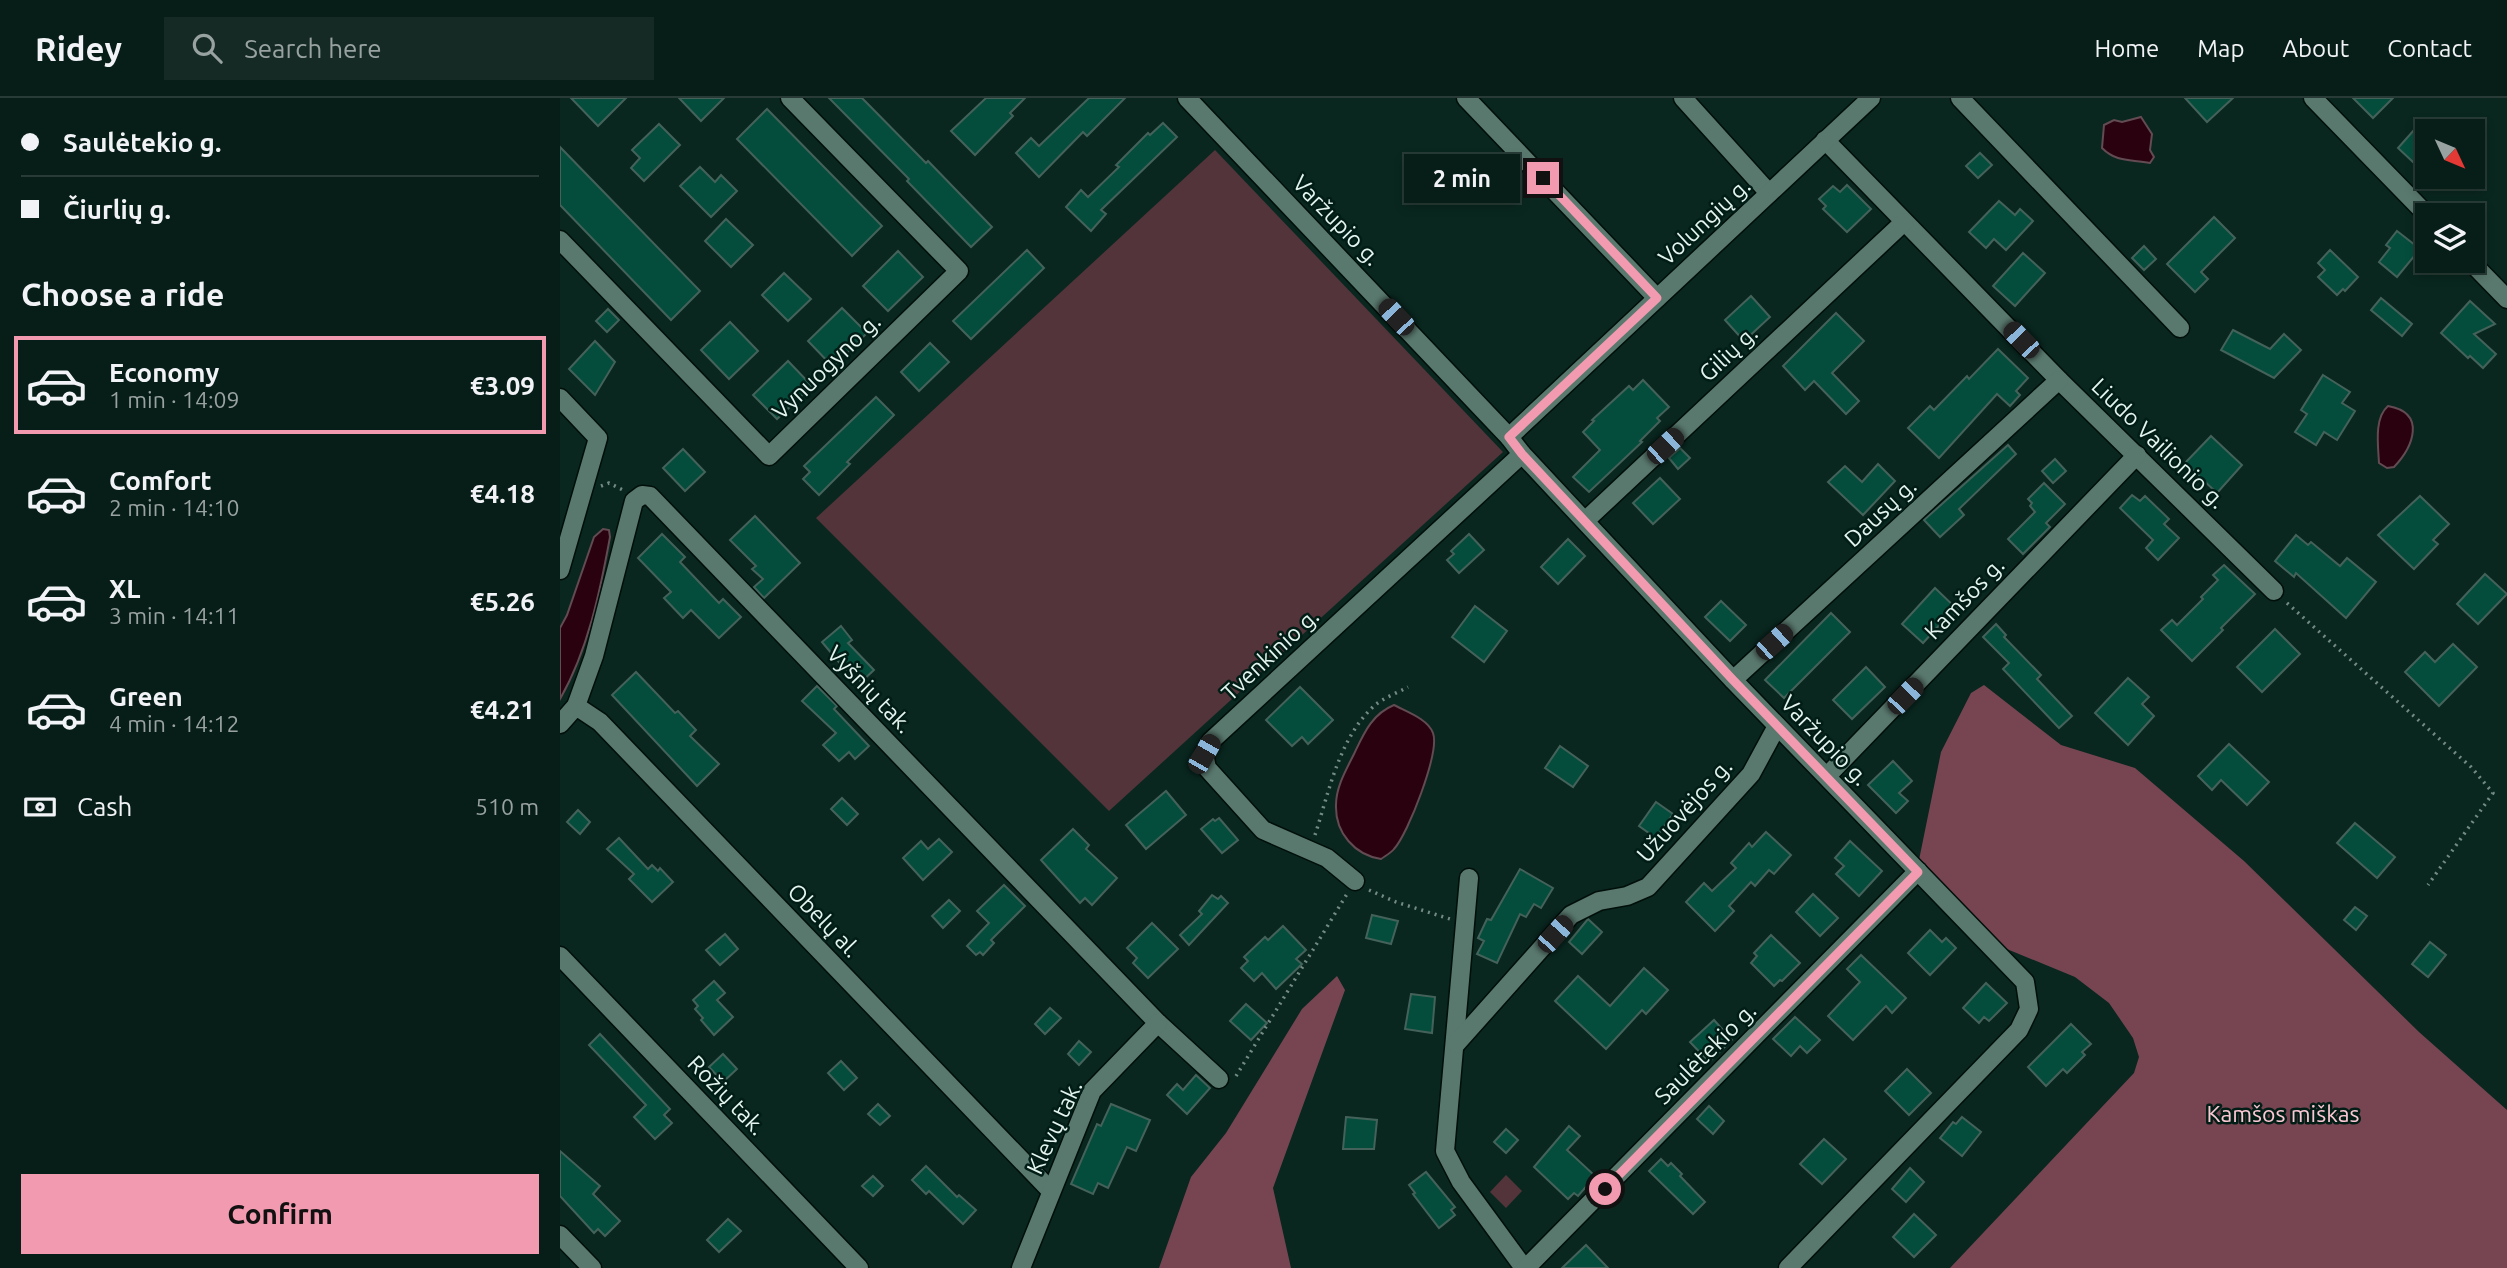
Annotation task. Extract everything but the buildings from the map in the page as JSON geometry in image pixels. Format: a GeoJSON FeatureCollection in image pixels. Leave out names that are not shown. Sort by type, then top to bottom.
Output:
{"type":"FeatureCollection","features":[{"type":"Feature","properties":{"kind":"street","name":"Vynuogyno g."},"geometry":{"type":"LineString","coordinates":[[560,240],[769,456],[959,271],[790,98]]}},
{"type":"Feature","properties":{"kind":"street","name":"Varžupio g."},"geometry":{"type":"LineString","coordinates":[[1187,98],[1509,437],[1733,680],[2025,982],[2029,1009],[2019,1030],[1788,1268]]}},
{"type":"Feature","properties":{"kind":"street"},"geometry":{"type":"LineString","coordinates":[[1466,98],[1657,298]]}},
{"type":"Feature","properties":{"kind":"street"},"geometry":{"type":"LineString","coordinates":[[1683,98],[1769,193]]}},
{"type":"Feature","properties":{"kind":"street","name":"Volungių g."},"geometry":{"type":"LineString","coordinates":[[1509,437],[1871,98]]}},
{"type":"Feature","properties":{"kind":"street"},"geometry":{"type":"LineString","coordinates":[[1959,98],[2180,328]]}},
{"type":"Feature","properties":{"kind":"street"},"geometry":{"type":"LineString","coordinates":[[2314,98],[2415,203]]}},
{"type":"Feature","properties":{"kind":"street","name":"Liudo Vailionio g."},"geometry":{"type":"LineString","coordinates":[[1825,140],[2059,380],[2274,591]]}},
{"type":"Feature","properties":{"kind":"street","name":"Gilių g."},"geometry":{"type":"LineString","coordinates":[[1586,520],[1904,222]]}},
{"type":"Feature","properties":{"kind":"street"},"geometry":{"type":"LineString","coordinates":[[2482,273],[2507,299]]}},
{"type":"Feature","properties":{"kind":"street","name":"Dausų g."},"geometry":{"type":"LineString","coordinates":[[1733,680],[2059,380]]}},
{"type":"Feature","properties":{"kind":"street"},"geometry":{"type":"LineString","coordinates":[[560,398],[598,438],[560,570]]}},
{"type":"Feature","properties":{"kind":"street","name":"Tvenkinio g."},"geometry":{"type":"LineString","coordinates":[[1355,881],[1327,858],[1263,830],[1207,768],[1204,754],[1211,741],[1522,454]]}},
{"type":"Feature","properties":{"kind":"street","name":"Kamšos g."},"geometry":{"type":"LineString","coordinates":[[1827,776],[2137,455]]}},
{"type":"Feature","properties":{"kind":"street","name":"Vyšnių tak."},"geometry":{"type":"LineString","coordinates":[[635,501],[642,495],[650,496],[1158,1023],[1225,1083]]}},
{"type":"Feature","properties":{"kind":"street"},"geometry":{"type":"LineString","coordinates":[[560,724],[576,705],[594,656],[635,501]]}},
{"type":"Feature","properties":{"kind":"street","name":"Obelų al."},"geometry":{"type":"LineString","coordinates":[[576,705],[600,722],[1051,1191]]}},
{"type":"Feature","properties":{"kind":"street","name":"Užuovėjos g."},"geometry":{"type":"LineString","coordinates":[[1456,1044],[1572,915],[1599,901],[1627,896],[1648,887],[1751,774],[1777,726]]}},
{"type":"Feature","properties":{"kind":"street","name":"Saulėtekio g."},"geometry":{"type":"LineString","coordinates":[[1525,1268],[1918,872]]}},
{"type":"Feature","properties":{"kind":"street"},"geometry":{"type":"LineString","coordinates":[[1469,877],[1445,1151],[1461,1182],[1525,1268]]}},
{"type":"Feature","properties":{"kind":"street","name":"Rožių tak."},"geometry":{"type":"LineString","coordinates":[[560,956],[859,1268]]}},
{"type":"Feature","properties":{"kind":"street","name":"Klevų tak."},"geometry":{"type":"LineString","coordinates":[[1020,1268],[1092,1091],[1158,1023]]}},
{"type":"Feature","properties":{"kind":"street"},"geometry":{"type":"LineString","coordinates":[[560,1235],[592,1268]]}},
{"type":"Feature","properties":{"kind":"path"},"geometry":{"type":"LineString","coordinates":[[582,494],[609,483],[623,490],[635,501]]}},
{"type":"Feature","properties":{"kind":"path"},"geometry":{"type":"LineString","coordinates":[[2274,591],[2471,767],[2493,793],[2428,885]]}},
{"type":"Feature","properties":{"kind":"path"},"geometry":{"type":"LineString","coordinates":[[1310,851],[1336,769],[1353,732],[1375,705],[1408,687]]}},
{"type":"Feature","properties":{"kind":"path"},"geometry":{"type":"LineString","coordinates":[[1225,1083],[1355,881],[1396,902],[1466,924]]}},
{"type":"Feature","properties":{"kind":"shaded area"},"geometry":{"type":"Polygon","coordinates":[[[2141,117],[2152,134],[2150,150],[2154,157],[2150,163],[2119,158],[2102,148],[2104,125],[2114,120],[2122,122],[2141,117]]]}},
{"type":"Feature","properties":{"kind":"shaded area"},"geometry":{"type":"Polygon","coordinates":[[[1215,150],[1503,452],[1109,811],[816,518],[1215,150]]]}},
{"type":"Feature","properties":{"kind":"shaded area"},"geometry":{"type":"Polygon","coordinates":[[[2388,406],[2408,416],[2413,432],[2401,459],[2394,467],[2387,468],[2379,463],[2378,440],[2381,417],[2388,406]]]}},
{"type":"Feature","properties":{"kind":"shaded area"},"geometry":{"type":"Polygon","coordinates":[[[603,529],[609,530],[610,537],[597,600],[578,661],[560,699],[560,628],[594,537],[603,529]]]}},
{"type":"Feature","properties":{"kind":"shaded area"},"geometry":{"type":"Polygon","coordinates":[[[1394,705],[1427,724],[1433,733],[1434,743],[1427,774],[1407,827],[1394,849],[1381,859],[1363,853],[1348,841],[1339,825],[1336,798],[1342,779],[1365,732],[1380,713],[1394,705]]]}},
{"type":"Feature","properties":{"kind":"shaded area"},"geometry":{"type":"Polygon","coordinates":[[[1506,1175],[1522,1191],[1506,1208],[1490,1192],[1506,1175]]]}},
{"type":"Feature","properties":{"kind":"green space","name":"Kamšos miškas"},"geometry":{"type":"Polygon","coordinates":[[[1984,685],[2061,745],[2135,768],[2244,861],[2419,1032],[2507,1110],[2507,1268],[1950,1268],[2134,1073],[2139,1057],[2133,1038],[2109,1003],[2075,977],[2002,947],[1919,860],[1941,752],[1971,693],[1984,685]]]}},
{"type":"Feature","properties":{"kind":"green space"},"geometry":{"type":"Polygon","coordinates":[[[1337,976],[1345,990],[1273,1188],[1291,1268],[1159,1268],[1191,1177],[1226,1133],[1302,1009],[1337,976]]]}},
{"type":"Feature","properties":{"kind":"route"},"geometry":{"type":"LineString","coordinates":[[1543,178],[1657,298],[1509,437],[1733,680],[1918,872],[1605,1189]]}}]}
